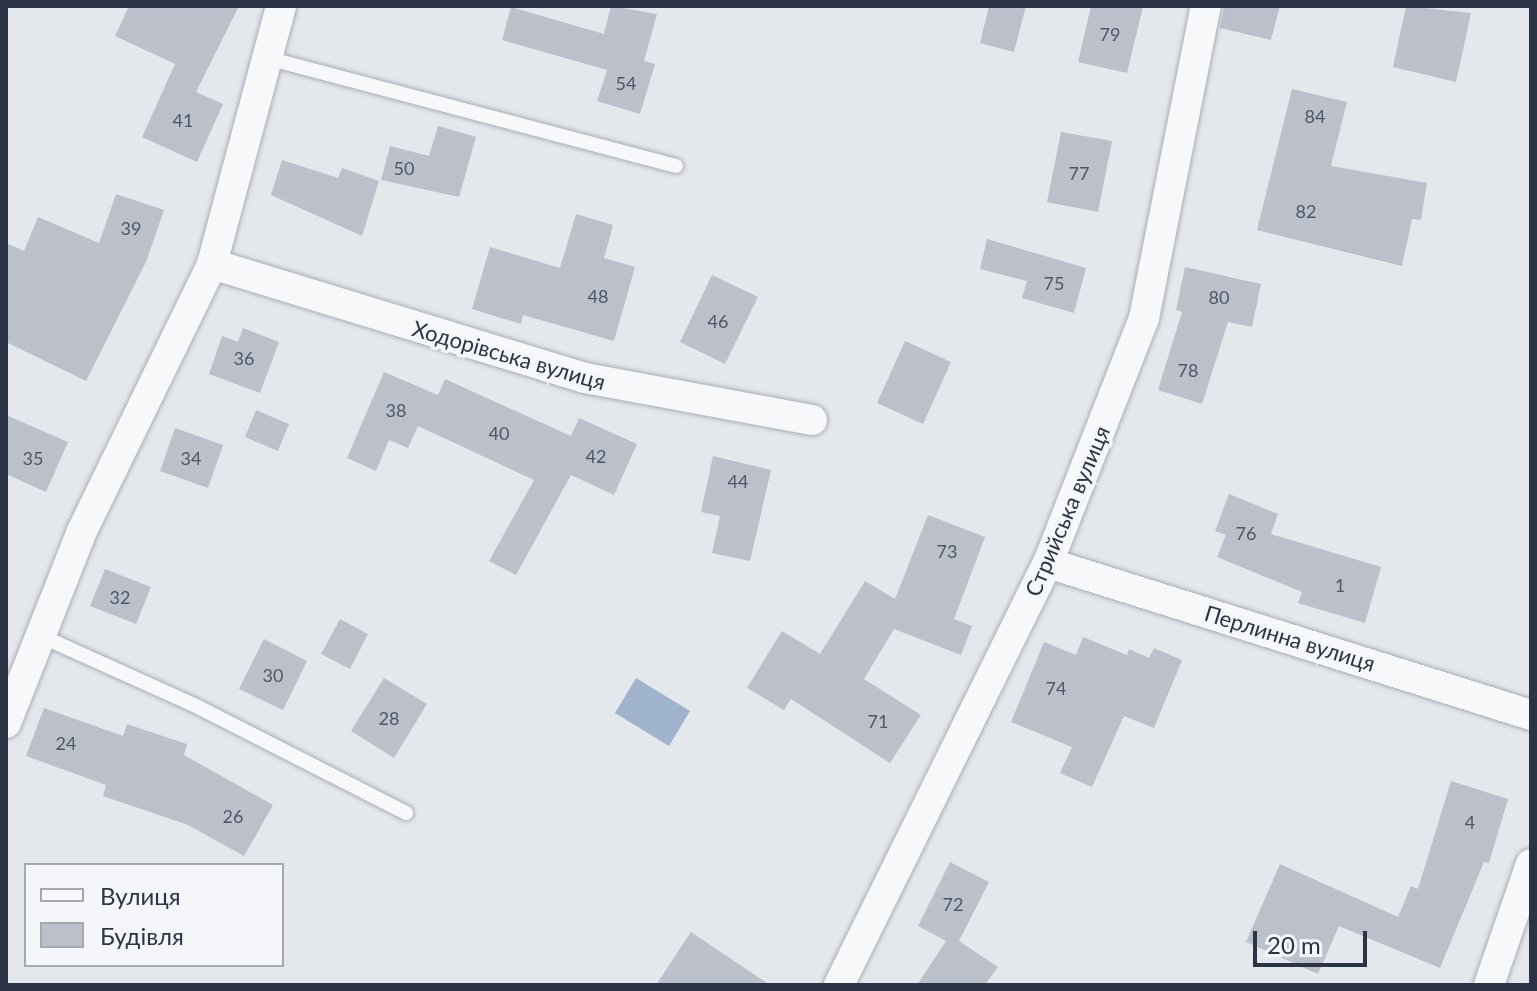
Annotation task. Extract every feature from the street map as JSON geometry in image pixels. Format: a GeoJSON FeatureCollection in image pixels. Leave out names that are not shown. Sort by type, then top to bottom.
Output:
{"type":"FeatureCollection","features":[{"type":"Feature","properties":{"kind":"street"},"geometry":{"type":"LineString","coordinates":[[6,723],[82,531],[212,264],[281,6]]}},
{"type":"Feature","properties":{"kind":"street","name":"Стрийська вулиця"},"geometry":{"type":"LineString","coordinates":[[839,985],[1048,563],[1144,318],[1206,6]]}},
{"type":"Feature","properties":{"kind":"street","name":"Ходорівська вулиця"},"geometry":{"type":"LineString","coordinates":[[212,264],[585,378],[812,420]]}},
{"type":"Feature","properties":{"kind":"street","name":"Перлинна вулиця"},"geometry":{"type":"LineString","coordinates":[[1048,563],[1531,715]]}},
{"type":"Feature","properties":{"kind":"street"},"geometry":{"type":"LineString","coordinates":[[1489,985],[1531,864]]}},
{"type":"Feature","properties":{"kind":"lane"},"geometry":{"type":"LineString","coordinates":[[267,58],[676,166]]}},
{"type":"Feature","properties":{"kind":"lane"},"geometry":{"type":"LineString","coordinates":[[41,636],[196,706],[406,813]]}},
{"type":"Feature","properties":{"kind":"water"},"geometry":{"type":"Polygon","coordinates":[[[636,678],[690,711],[669,746],[615,713],[636,678]]]}},
{"type":"Feature","properties":{"kind":"building"},"geometry":{"type":"Polygon","coordinates":[[[129,6],[239,6],[196,92],[223,104],[197,162],[142,137],[175,64],[115,36],[129,6]]]}},
{"type":"Feature","properties":{"kind":"building"},"geometry":{"type":"Polygon","coordinates":[[[611,6],[657,14],[644,61],[655,64],[640,114],[597,101],[607,70],[502,40],[511,7],[604,34],[611,6]]]}},
{"type":"Feature","properties":{"kind":"building"},"geometry":{"type":"Polygon","coordinates":[[[989,6],[1026,6],[1014,52],[980,43],[989,6]]]}},
{"type":"Feature","properties":{"kind":"building"},"geometry":{"type":"Polygon","coordinates":[[[1091,6],[1143,6],[1127,73],[1078,62],[1091,6]]]}},
{"type":"Feature","properties":{"kind":"building"},"geometry":{"type":"Polygon","coordinates":[[[1224,6],[1280,6],[1271,40],[1220,28],[1224,6]]]}},
{"type":"Feature","properties":{"kind":"building"},"geometry":{"type":"Polygon","coordinates":[[[1406,6],[1471,13],[1456,82],[1393,67],[1406,6]]]}},
{"type":"Feature","properties":{"kind":"building"},"geometry":{"type":"Polygon","coordinates":[[[1292,89],[1347,102],[1331,166],[1427,183],[1421,220],[1412,219],[1402,266],[1257,230],[1292,89]]]}},
{"type":"Feature","properties":{"kind":"building"},"geometry":{"type":"Polygon","coordinates":[[[438,126],[476,137],[459,197],[381,180],[390,146],[429,156],[438,126]]]}},
{"type":"Feature","properties":{"kind":"building"},"geometry":{"type":"Polygon","coordinates":[[[1061,132],[1112,141],[1098,212],[1047,202],[1061,132]]]}},
{"type":"Feature","properties":{"kind":"building"},"geometry":{"type":"Polygon","coordinates":[[[282,160],[338,178],[342,168],[379,181],[362,236],[271,195],[282,160]]]}},
{"type":"Feature","properties":{"kind":"building"},"geometry":{"type":"Polygon","coordinates":[[[116,194],[164,210],[146,262],[86,381],[6,342],[6,243],[24,251],[38,217],[99,243],[116,194]]]}},
{"type":"Feature","properties":{"kind":"building"},"geometry":{"type":"Polygon","coordinates":[[[576,214],[613,225],[604,258],[635,267],[614,341],[523,315],[521,324],[472,309],[490,247],[560,268],[576,214]]]}},
{"type":"Feature","properties":{"kind":"building"},"geometry":{"type":"Polygon","coordinates":[[[987,239],[1086,268],[1074,313],[1022,298],[1027,281],[980,269],[987,239]]]}},
{"type":"Feature","properties":{"kind":"building"},"geometry":{"type":"Polygon","coordinates":[[[1185,267],[1261,284],[1252,327],[1228,322],[1202,404],[1158,390],[1182,312],[1176,310],[1185,267]]]}},
{"type":"Feature","properties":{"kind":"building"},"geometry":{"type":"Polygon","coordinates":[[[712,275],[758,297],[725,364],[680,342],[712,275]]]}},
{"type":"Feature","properties":{"kind":"building"},"geometry":{"type":"Polygon","coordinates":[[[243,328],[279,342],[260,393],[209,374],[222,336],[238,342],[243,328]]]}},
{"type":"Feature","properties":{"kind":"building"},"geometry":{"type":"Polygon","coordinates":[[[905,341],[951,362],[923,424],[877,403],[905,341]]]}},
{"type":"Feature","properties":{"kind":"building"},"geometry":{"type":"Polygon","coordinates":[[[384,372],[438,395],[445,379],[571,436],[579,418],[637,444],[614,495],[571,475],[516,575],[489,561],[534,480],[418,426],[408,448],[389,440],[376,471],[347,458],[384,372]]]}},
{"type":"Feature","properties":{"kind":"building"},"geometry":{"type":"Polygon","coordinates":[[[256,410],[289,424],[278,451],[245,437],[256,410]]]}},
{"type":"Feature","properties":{"kind":"building"},"geometry":{"type":"Polygon","coordinates":[[[6,415],[68,442],[46,492],[6,474],[6,415]]]}},
{"type":"Feature","properties":{"kind":"building"},"geometry":{"type":"Polygon","coordinates":[[[175,428],[223,445],[208,488],[160,471],[175,428]]]}},
{"type":"Feature","properties":{"kind":"building"},"geometry":{"type":"Polygon","coordinates":[[[713,456],[771,470],[750,561],[712,553],[720,516],[701,512],[713,456]]]}},
{"type":"Feature","properties":{"kind":"building"},"geometry":{"type":"Polygon","coordinates":[[[1229,494],[1278,514],[1271,534],[1381,567],[1365,623],[1298,603],[1302,592],[1217,557],[1226,535],[1215,531],[1229,494]]]}},
{"type":"Feature","properties":{"kind":"building"},"geometry":{"type":"Polygon","coordinates":[[[928,515],[985,537],[954,619],[972,626],[961,655],[894,629],[864,679],[921,715],[890,763],[791,699],[784,710],[747,688],[782,631],[820,654],[865,581],[895,599],[928,515]]]}},
{"type":"Feature","properties":{"kind":"building"},"geometry":{"type":"Polygon","coordinates":[[[105,569],[151,587],[136,624],[90,606],[105,569]]]}},
{"type":"Feature","properties":{"kind":"building"},"geometry":{"type":"Polygon","coordinates":[[[340,619],[368,634],[350,669],[321,654],[340,619]]]}},
{"type":"Feature","properties":{"kind":"building"},"geometry":{"type":"Polygon","coordinates":[[[1083,637],[1127,655],[1129,649],[1149,658],[1154,648],[1182,660],[1154,728],[1124,716],[1092,787],[1060,773],[1072,747],[1011,722],[1044,642],[1076,655],[1083,637]]]}},
{"type":"Feature","properties":{"kind":"building"},"geometry":{"type":"Polygon","coordinates":[[[264,639],[307,661],[283,710],[239,689],[264,639]]]}},
{"type":"Feature","properties":{"kind":"building"},"geometry":{"type":"Polygon","coordinates":[[[384,678],[427,704],[394,758],[351,731],[384,678]]]}},
{"type":"Feature","properties":{"kind":"building"},"geometry":{"type":"Polygon","coordinates":[[[44,708],[123,736],[127,724],[187,744],[184,755],[273,805],[244,856],[188,825],[103,796],[106,785],[26,756],[44,708]]]}},
{"type":"Feature","properties":{"kind":"building"},"geometry":{"type":"Polygon","coordinates":[[[1451,781],[1508,799],[1489,863],[1484,862],[1440,968],[1339,926],[1318,974],[1246,942],[1280,864],[1398,917],[1411,886],[1418,889],[1451,781]]]}},
{"type":"Feature","properties":{"kind":"building"},"geometry":{"type":"Polygon","coordinates":[[[950,862],[989,882],[959,941],[998,967],[985,985],[917,985],[946,941],[918,926],[950,862]]]}},
{"type":"Feature","properties":{"kind":"building"},"geometry":{"type":"Polygon","coordinates":[[[691,932],[770,985],[656,985],[691,932]]]}}]}
